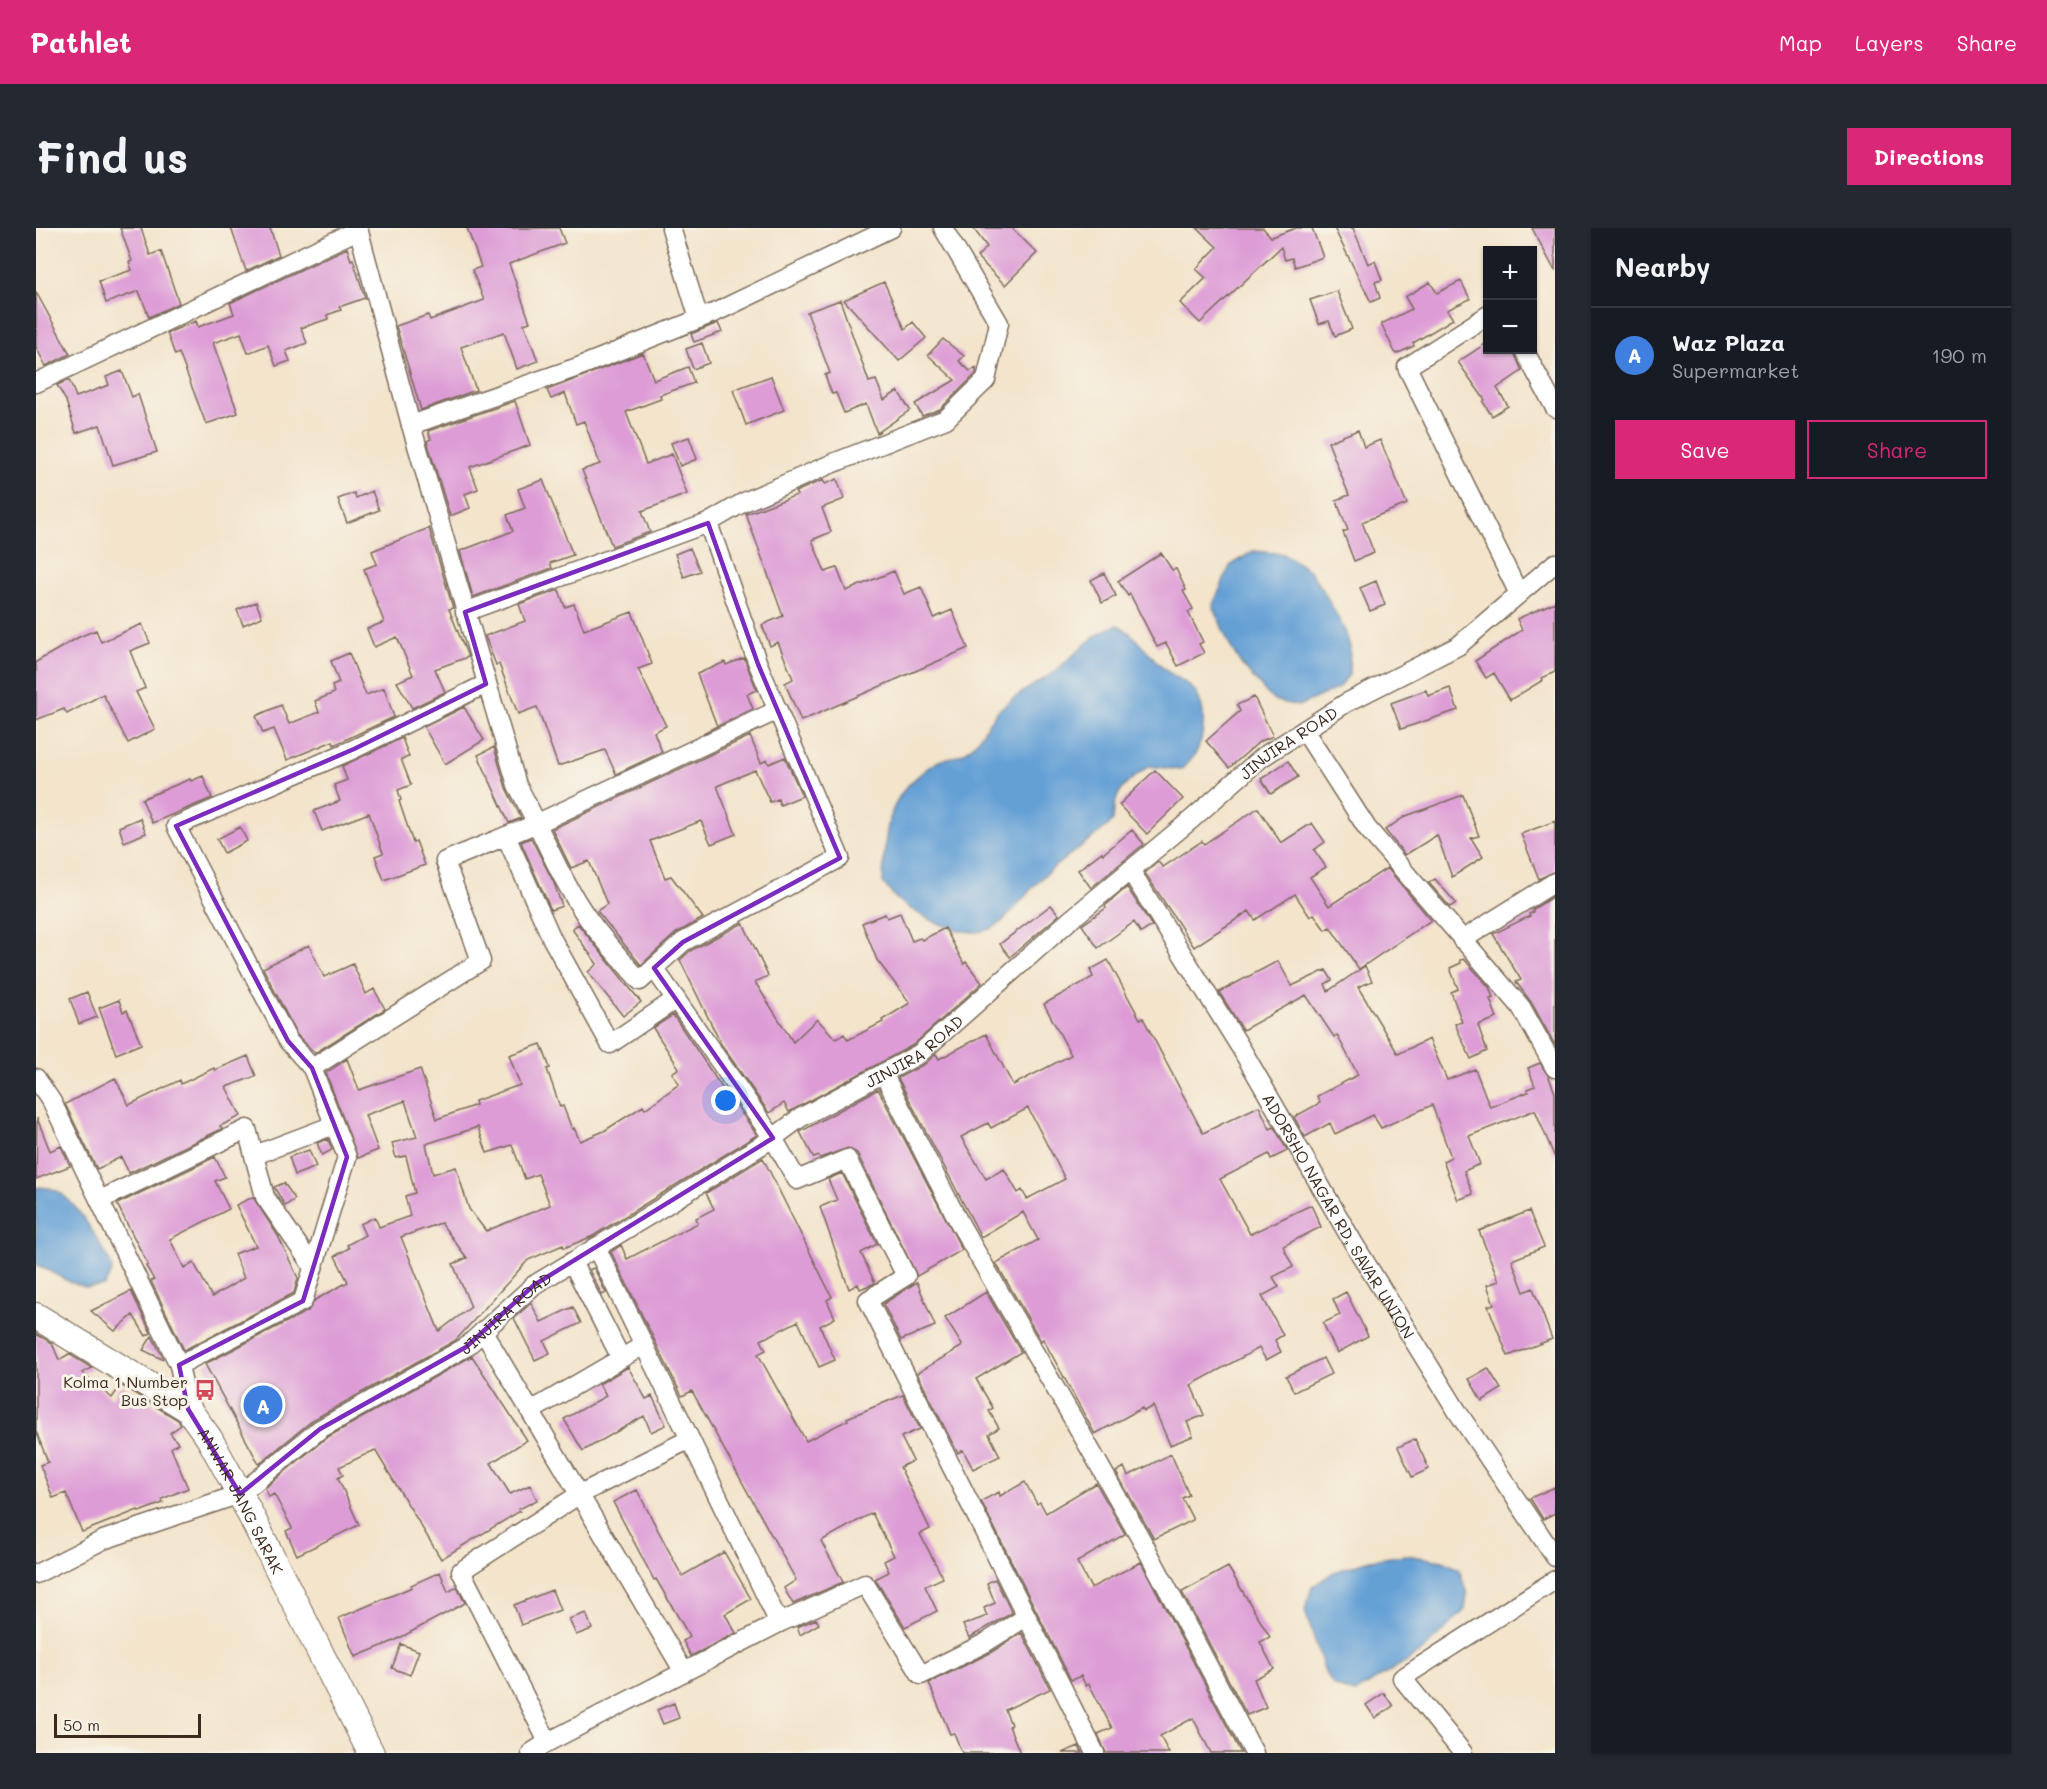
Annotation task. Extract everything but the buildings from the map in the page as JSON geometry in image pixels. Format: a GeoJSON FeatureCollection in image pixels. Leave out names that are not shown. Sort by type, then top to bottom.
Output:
{"type":"FeatureCollection","features":[{"type":"Feature","properties":{"kind":"main road","name":"ANWAR JANG SARAK"},"geometry":{"type":"LineString","coordinates":[[36,1316],[188,1409],[209,1438],[240,1494],[371,1753]]}},
{"type":"Feature","properties":{"kind":"street"},"geometry":{"type":"LineString","coordinates":[[671,228],[699,319]]}},
{"type":"Feature","properties":{"kind":"street"},"geometry":{"type":"LineString","coordinates":[[411,425],[578,367],[699,319],[891,228]]}},
{"type":"Feature","properties":{"kind":"street"},"geometry":{"type":"LineString","coordinates":[[465,612],[708,523],[744,502],[831,464],[946,419],[986,380],[999,323],[944,228]]}},
{"type":"Feature","properties":{"kind":"street"},"geometry":{"type":"LineString","coordinates":[[36,383],[358,229],[411,425],[517,784],[551,853],[589,920],[640,981],[683,942],[840,858],[758,664],[708,523]]}},
{"type":"Feature","properties":{"kind":"street"},"geometry":{"type":"LineString","coordinates":[[1483,318],[1407,367],[1519,594]]}},
{"type":"Feature","properties":{"kind":"street"},"geometry":{"type":"LineString","coordinates":[[1526,354],[1555,408]]}},
{"type":"Feature","properties":{"kind":"street","name":"JINJIRA ROAD"},"geometry":{"type":"LineString","coordinates":[[240,1494],[320,1429],[466,1347],[534,1284],[773,1138],[800,1118],[919,1054],[1069,921],[1192,819],[1261,758],[1346,703],[1458,646],[1555,563]]}},
{"type":"Feature","properties":{"kind":"street"},"geometry":{"type":"LineString","coordinates":[[179,1365],[303,1301],[347,1157],[312,1068],[288,1041],[176,826],[354,749],[486,684]]}},
{"type":"Feature","properties":{"kind":"street"},"geometry":{"type":"LineString","coordinates":[[312,1068],[481,961],[445,861],[538,823],[778,710]]}},
{"type":"Feature","properties":{"kind":"street"},"geometry":{"type":"LineString","coordinates":[[1304,730],[1367,828],[1521,1007],[1555,1068]]}},
{"type":"Feature","properties":{"kind":"street"},"geometry":{"type":"LineString","coordinates":[[506,836],[552,939],[610,1044],[676,999]]}},
{"type":"Feature","properties":{"kind":"street","name":"ADORSHO NAGAR RD, SAVAR UNION"},"geometry":{"type":"LineString","coordinates":[[1130,870],[1242,1050],[1354,1244],[1459,1414],[1555,1557]]}},
{"type":"Feature","properties":{"kind":"street"},"geometry":{"type":"LineString","coordinates":[[1462,940],[1555,882]]}},
{"type":"Feature","properties":{"kind":"street"},"geometry":{"type":"LineString","coordinates":[[654,968],[773,1138],[797,1180],[848,1159],[906,1276],[868,1300],[1095,1753]]}},
{"type":"Feature","properties":{"kind":"street"},"geometry":{"type":"LineString","coordinates":[[883,1073],[961,1226],[1147,1551],[1254,1753]]}},
{"type":"Feature","properties":{"kind":"street"},"geometry":{"type":"LineString","coordinates":[[36,1078],[52,1101],[179,1365],[188,1409]]}},
{"type":"Feature","properties":{"kind":"street"},"geometry":{"type":"LineString","coordinates":[[255,1155],[334,1125]]}},
{"type":"Feature","properties":{"kind":"street"},"geometry":{"type":"LineString","coordinates":[[100,1200],[247,1129],[265,1197],[314,1267]]}},
{"type":"Feature","properties":{"kind":"street"},"geometry":{"type":"LineString","coordinates":[[596,1247],[779,1623]]}},
{"type":"Feature","properties":{"kind":"street"},"geometry":{"type":"LineString","coordinates":[[572,1262],[621,1358]]}},
{"type":"Feature","properties":{"kind":"street"},"geometry":{"type":"LineString","coordinates":[[483,1331],[684,1672]]}},
{"type":"Feature","properties":{"kind":"street"},"geometry":{"type":"LineString","coordinates":[[531,1411],[644,1345]]}},
{"type":"Feature","properties":{"kind":"street"},"geometry":{"type":"LineString","coordinates":[[548,1742],[461,1571],[579,1494],[690,1438]]}},
{"type":"Feature","properties":{"kind":"street"},"geometry":{"type":"LineString","coordinates":[[36,1574],[102,1540],[240,1494]]}},
{"type":"Feature","properties":{"kind":"street"},"geometry":{"type":"LineString","coordinates":[[1463,1753],[1402,1678],[1555,1580]]}},
{"type":"Feature","properties":{"kind":"street"},"geometry":{"type":"LineString","coordinates":[[531,1753],[548,1742],[779,1623],[865,1584],[921,1675],[986,1643],[1026,1617]]}},
{"type":"Feature","properties":{"kind":"highlighted area"},"geometry":{"type":"Polygon","coordinates":[[[708,523],[758,664],[840,858],[683,942],[654,968],[773,1138],[534,1285],[466,1347],[320,1429],[240,1494],[188,1409],[179,1365],[303,1301],[347,1157],[312,1068],[288,1041],[176,826],[354,749],[486,684],[465,612],[708,523]]]}},
{"type":"Feature","properties":{"kind":"water"},"geometry":{"type":"Polygon","coordinates":[[[1253,551],[1284,554],[1310,571],[1324,592],[1345,631],[1350,647],[1349,675],[1337,689],[1298,706],[1273,700],[1241,664],[1229,644],[1213,605],[1230,566],[1253,551]]]}},
{"type":"Feature","properties":{"kind":"water"},"geometry":{"type":"Polygon","coordinates":[[[1118,625],[1136,638],[1165,669],[1191,687],[1197,694],[1203,711],[1203,730],[1194,756],[1181,770],[1149,766],[1127,783],[1116,801],[1113,821],[1049,871],[996,926],[985,931],[959,930],[919,914],[898,900],[883,883],[888,826],[901,794],[934,764],[971,748],[994,715],[1006,704],[1059,668],[1100,633],[1118,625]]]}},
{"type":"Feature","properties":{"kind":"water"},"geometry":{"type":"Polygon","coordinates":[[[36,1188],[50,1188],[60,1193],[86,1221],[111,1264],[112,1271],[104,1286],[85,1287],[36,1264],[36,1188]]]}},
{"type":"Feature","properties":{"kind":"water"},"geometry":{"type":"Polygon","coordinates":[[[1406,1555],[1443,1561],[1459,1569],[1467,1594],[1465,1610],[1421,1652],[1355,1693],[1334,1686],[1325,1672],[1305,1611],[1312,1587],[1334,1572],[1370,1560],[1406,1555]]]}},
{"type":"Feature","properties":{"kind":"place","name":"Kolma 1 Number Bus Stop"},"geometry":{"type":"Point","coordinates":[205,1390]}},
{"type":"Feature","properties":{"kind":"place","name":"Waz Plaza"},"geometry":{"type":"Point","coordinates":[263,1405]}}]}
